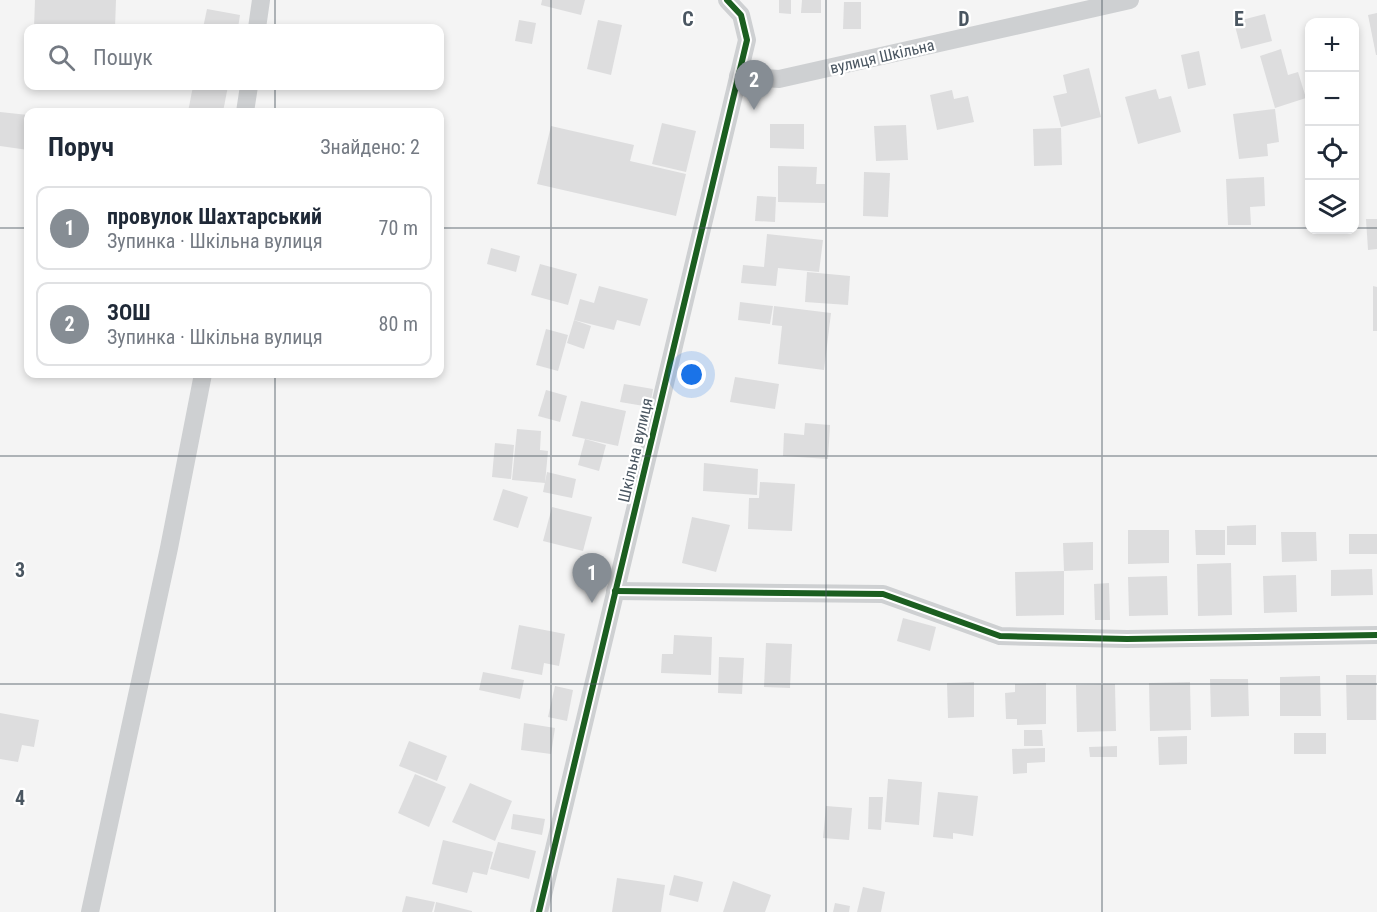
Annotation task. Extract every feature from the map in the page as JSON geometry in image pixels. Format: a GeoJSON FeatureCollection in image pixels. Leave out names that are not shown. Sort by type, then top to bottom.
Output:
{"type":"FeatureCollection","features":[{"type":"Feature","properties":{"kind":"street"},"geometry":{"type":"LineString","coordinates":[[258,24],[261,0]]}},
{"type":"Feature","properties":{"kind":"street","name":"Шкільна вулиця"},"geometry":{"type":"LineString","coordinates":[[539,912],[747,40],[741,15],[727,0]]}},
{"type":"Feature","properties":{"kind":"street","name":"вулиця Шкільна"},"geometry":{"type":"LineString","coordinates":[[738,76],[779,79],[1130,0]]}},
{"type":"Feature","properties":{"kind":"street"},"geometry":{"type":"LineString","coordinates":[[246,108],[248,90]]}},
{"type":"Feature","properties":{"kind":"street"},"geometry":{"type":"LineString","coordinates":[[90,912],[169,548],[201,378]]}},
{"type":"Feature","properties":{"kind":"street"},"geometry":{"type":"LineString","coordinates":[[615,591],[883,594],[999,636],[1127,639],[1377,635]]}},
{"type":"Feature","properties":{"kind":"building"},"geometry":{"type":"Polygon","coordinates":[[[35,0],[116,0],[115,24],[34,24],[35,0]]]}},
{"type":"Feature","properties":{"kind":"building"},"geometry":{"type":"Polygon","coordinates":[[[542,0],[585,0],[581,15],[541,5],[542,0]]]}},
{"type":"Feature","properties":{"kind":"building"},"geometry":{"type":"Polygon","coordinates":[[[779,0],[791,0],[791,14],[779,13],[779,0]]]}},
{"type":"Feature","properties":{"kind":"building"},"geometry":{"type":"Polygon","coordinates":[[[802,0],[821,0],[821,13],[801,13],[802,0]]]}},
{"type":"Feature","properties":{"kind":"building"},"geometry":{"type":"Polygon","coordinates":[[[844,2],[861,2],[861,29],[843,29],[844,2]]]}},
{"type":"Feature","properties":{"kind":"building"},"geometry":{"type":"Polygon","coordinates":[[[207,9],[240,15],[239,24],[204,24],[207,9]]]}},
{"type":"Feature","properties":{"kind":"building"},"geometry":{"type":"Polygon","coordinates":[[[1377,13],[1377,55],[1376,55],[1368,15],[1377,13]]]}},
{"type":"Feature","properties":{"kind":"building"},"geometry":{"type":"Polygon","coordinates":[[[1265,14],[1272,41],[1241,49],[1234,22],[1265,14]]]}},
{"type":"Feature","properties":{"kind":"building"},"geometry":{"type":"Polygon","coordinates":[[[519,20],[536,23],[532,44],[515,41],[519,20]]]}},
{"type":"Feature","properties":{"kind":"building"},"geometry":{"type":"Polygon","coordinates":[[[598,20],[622,25],[611,75],[587,69],[598,20]]]}},
{"type":"Feature","properties":{"kind":"building"},"geometry":{"type":"Polygon","coordinates":[[[1281,49],[1288,75],[1298,72],[1305,98],[1275,108],[1260,56],[1281,49]]]}},
{"type":"Feature","properties":{"kind":"building"},"geometry":{"type":"Polygon","coordinates":[[[1199,51],[1206,85],[1188,89],[1181,55],[1199,51]]]}},
{"type":"Feature","properties":{"kind":"building"},"geometry":{"type":"Polygon","coordinates":[[[1089,68],[1101,117],[1061,127],[1053,96],[1067,93],[1063,75],[1089,68]]]}},
{"type":"Feature","properties":{"kind":"building"},"geometry":{"type":"Polygon","coordinates":[[[1156,89],[1159,99],[1171,96],[1181,132],[1138,144],[1125,97],[1156,89]]]}},
{"type":"Feature","properties":{"kind":"building"},"geometry":{"type":"Polygon","coordinates":[[[192,90],[227,90],[224,108],[189,108],[192,90]]]}},
{"type":"Feature","properties":{"kind":"building"},"geometry":{"type":"Polygon","coordinates":[[[952,90],[954,99],[968,96],[974,122],[937,130],[930,95],[952,90]]]}},
{"type":"Feature","properties":{"kind":"building"},"geometry":{"type":"Polygon","coordinates":[[[1275,109],[1279,142],[1267,144],[1268,156],[1239,159],[1233,114],[1275,109]]]}},
{"type":"Feature","properties":{"kind":"building"},"geometry":{"type":"Polygon","coordinates":[[[0,112],[24,115],[24,149],[0,146],[0,112]]]}},
{"type":"Feature","properties":{"kind":"building"},"geometry":{"type":"Polygon","coordinates":[[[662,123],[696,131],[686,172],[652,164],[662,123]]]}},
{"type":"Feature","properties":{"kind":"building"},"geometry":{"type":"Polygon","coordinates":[[[770,124],[804,124],[804,149],[770,148],[770,124]]]}},
{"type":"Feature","properties":{"kind":"building"},"geometry":{"type":"Polygon","coordinates":[[[906,125],[908,160],[876,161],[874,126],[906,125]]]}},
{"type":"Feature","properties":{"kind":"building"},"geometry":{"type":"Polygon","coordinates":[[[551,126],[634,145],[630,161],[686,174],[676,216],[537,184],[551,126]]]}},
{"type":"Feature","properties":{"kind":"building"},"geometry":{"type":"Polygon","coordinates":[[[1061,128],[1062,165],[1034,166],[1033,129],[1061,128]]]}},
{"type":"Feature","properties":{"kind":"building"},"geometry":{"type":"Polygon","coordinates":[[[778,166],[817,167],[816,184],[825,184],[825,203],[778,202],[778,166]]]}},
{"type":"Feature","properties":{"kind":"building"},"geometry":{"type":"Polygon","coordinates":[[[864,172],[890,173],[888,217],[863,216],[864,172]]]}},
{"type":"Feature","properties":{"kind":"building"},"geometry":{"type":"Polygon","coordinates":[[[1264,177],[1265,206],[1250,207],[1251,225],[1228,225],[1226,179],[1264,177]]]}},
{"type":"Feature","properties":{"kind":"building"},"geometry":{"type":"Polygon","coordinates":[[[757,196],[776,197],[775,222],[755,221],[757,196]]]}},
{"type":"Feature","properties":{"kind":"building"},"geometry":{"type":"Polygon","coordinates":[[[1366,219],[1377,219],[1377,249],[1368,250],[1366,219]]]}},
{"type":"Feature","properties":{"kind":"building"},"geometry":{"type":"Polygon","coordinates":[[[767,234],[823,240],[819,272],[778,268],[776,286],[741,283],[743,265],[764,267],[767,234]]]}},
{"type":"Feature","properties":{"kind":"building"},"geometry":{"type":"Polygon","coordinates":[[[491,248],[520,256],[516,272],[487,264],[491,248]]]}},
{"type":"Feature","properties":{"kind":"building"},"geometry":{"type":"Polygon","coordinates":[[[540,264],[577,274],[568,305],[531,295],[540,264]]]}},
{"type":"Feature","properties":{"kind":"building"},"geometry":{"type":"Polygon","coordinates":[[[807,272],[850,276],[848,305],[805,302],[807,272]]]}},
{"type":"Feature","properties":{"kind":"building"},"geometry":{"type":"Polygon","coordinates":[[[599,286],[648,299],[640,326],[617,320],[614,330],[574,320],[580,299],[594,303],[599,286]]]}},
{"type":"Feature","properties":{"kind":"building"},"geometry":{"type":"Polygon","coordinates":[[[1373,286],[1377,287],[1377,331],[1373,331],[1373,286]]]}},
{"type":"Feature","properties":{"kind":"building"},"geometry":{"type":"Polygon","coordinates":[[[740,302],[773,306],[770,324],[738,320],[740,302]]]}},
{"type":"Feature","properties":{"kind":"building"},"geometry":{"type":"Polygon","coordinates":[[[774,306],[831,313],[824,370],[778,364],[782,326],[772,325],[774,306]]]}},
{"type":"Feature","properties":{"kind":"building"},"geometry":{"type":"Polygon","coordinates":[[[574,320],[591,326],[584,349],[567,343],[574,320]]]}},
{"type":"Feature","properties":{"kind":"building"},"geometry":{"type":"Polygon","coordinates":[[[546,329],[568,335],[558,371],[536,365],[546,329]]]}},
{"type":"Feature","properties":{"kind":"building"},"geometry":{"type":"Polygon","coordinates":[[[735,377],[779,384],[775,409],[730,402],[735,377]]]}},
{"type":"Feature","properties":{"kind":"building"},"geometry":{"type":"Polygon","coordinates":[[[624,384],[653,389],[650,407],[620,402],[624,384]]]}},
{"type":"Feature","properties":{"kind":"building"},"geometry":{"type":"Polygon","coordinates":[[[546,390],[567,396],[560,422],[538,416],[546,390]]]}},
{"type":"Feature","properties":{"kind":"building"},"geometry":{"type":"Polygon","coordinates":[[[581,401],[626,411],[618,446],[572,436],[581,401]]]}},
{"type":"Feature","properties":{"kind":"building"},"geometry":{"type":"Polygon","coordinates":[[[805,423],[830,425],[828,459],[783,456],[784,433],[804,435],[805,423]]]}},
{"type":"Feature","properties":{"kind":"building"},"geometry":{"type":"Polygon","coordinates":[[[517,429],[541,431],[540,450],[548,451],[545,483],[512,480],[517,429]]]}},
{"type":"Feature","properties":{"kind":"building"},"geometry":{"type":"Polygon","coordinates":[[[585,439],[606,445],[599,471],[578,465],[585,439]]]}},
{"type":"Feature","properties":{"kind":"building"},"geometry":{"type":"Polygon","coordinates":[[[495,443],[514,445],[511,479],[492,477],[495,443]]]}},
{"type":"Feature","properties":{"kind":"building"},"geometry":{"type":"Polygon","coordinates":[[[704,463],[758,469],[757,495],[703,491],[704,463]]]}},
{"type":"Feature","properties":{"kind":"building"},"geometry":{"type":"Polygon","coordinates":[[[547,472],[576,479],[572,498],[543,492],[547,472]]]}},
{"type":"Feature","properties":{"kind":"building"},"geometry":{"type":"Polygon","coordinates":[[[760,482],[795,484],[792,531],[748,529],[749,498],[759,498],[760,482]]]}},
{"type":"Feature","properties":{"kind":"building"},"geometry":{"type":"Polygon","coordinates":[[[503,489],[528,497],[518,528],[493,520],[503,489]]]}},
{"type":"Feature","properties":{"kind":"building"},"geometry":{"type":"Polygon","coordinates":[[[552,507],[592,517],[583,551],[543,541],[552,507]]]}},
{"type":"Feature","properties":{"kind":"building"},"geometry":{"type":"Polygon","coordinates":[[[692,517],[730,525],[716,572],[682,563],[692,517]]]}},
{"type":"Feature","properties":{"kind":"building"},"geometry":{"type":"Polygon","coordinates":[[[1256,525],[1256,545],[1227,545],[1227,526],[1256,525]]]}},
{"type":"Feature","properties":{"kind":"building"},"geometry":{"type":"Polygon","coordinates":[[[1128,530],[1169,530],[1169,563],[1128,564],[1128,530]]]}},
{"type":"Feature","properties":{"kind":"building"},"geometry":{"type":"Polygon","coordinates":[[[1195,530],[1225,530],[1225,555],[1196,555],[1195,530]]]}},
{"type":"Feature","properties":{"kind":"building"},"geometry":{"type":"Polygon","coordinates":[[[1281,532],[1316,532],[1317,561],[1282,562],[1281,532]]]}},
{"type":"Feature","properties":{"kind":"building"},"geometry":{"type":"Polygon","coordinates":[[[1349,534],[1377,534],[1377,554],[1349,554],[1349,534]]]}},
{"type":"Feature","properties":{"kind":"building"},"geometry":{"type":"Polygon","coordinates":[[[1093,542],[1093,570],[1064,571],[1063,543],[1093,542]]]}},
{"type":"Feature","properties":{"kind":"building"},"geometry":{"type":"Polygon","coordinates":[[[1231,563],[1232,615],[1198,616],[1197,564],[1231,563]]]}},
{"type":"Feature","properties":{"kind":"building"},"geometry":{"type":"Polygon","coordinates":[[[1372,569],[1373,595],[1331,596],[1331,570],[1372,569]]]}},
{"type":"Feature","properties":{"kind":"building"},"geometry":{"type":"Polygon","coordinates":[[[1064,571],[1064,615],[1016,616],[1015,572],[1064,571]]]}},
{"type":"Feature","properties":{"kind":"building"},"geometry":{"type":"Polygon","coordinates":[[[1296,575],[1297,612],[1264,613],[1263,576],[1296,575]]]}},
{"type":"Feature","properties":{"kind":"building"},"geometry":{"type":"Polygon","coordinates":[[[1167,576],[1168,615],[1129,616],[1128,577],[1167,576]]]}},
{"type":"Feature","properties":{"kind":"building"},"geometry":{"type":"Polygon","coordinates":[[[1109,583],[1110,620],[1095,620],[1094,584],[1109,583]]]}},
{"type":"Feature","properties":{"kind":"building"},"geometry":{"type":"Polygon","coordinates":[[[903,618],[936,627],[930,651],[897,641],[903,618]]]}},
{"type":"Feature","properties":{"kind":"building"},"geometry":{"type":"Polygon","coordinates":[[[519,625],[565,634],[559,666],[544,663],[542,675],[511,669],[519,625]]]}},
{"type":"Feature","properties":{"kind":"building"},"geometry":{"type":"Polygon","coordinates":[[[674,635],[712,637],[711,675],[661,673],[662,654],[673,654],[674,635]]]}},
{"type":"Feature","properties":{"kind":"building"},"geometry":{"type":"Polygon","coordinates":[[[766,643],[792,644],[790,688],[764,687],[766,643]]]}},
{"type":"Feature","properties":{"kind":"building"},"geometry":{"type":"Polygon","coordinates":[[[719,657],[744,658],[742,694],[718,693],[719,657]]]}},
{"type":"Feature","properties":{"kind":"building"},"geometry":{"type":"Polygon","coordinates":[[[483,672],[524,680],[520,699],[479,690],[483,672]]]}},
{"type":"Feature","properties":{"kind":"building"},"geometry":{"type":"Polygon","coordinates":[[[1346,675],[1376,675],[1376,720],[1347,720],[1346,675]]]}},
{"type":"Feature","properties":{"kind":"building"},"geometry":{"type":"Polygon","coordinates":[[[1320,676],[1321,716],[1280,716],[1280,677],[1320,676]]]}},
{"type":"Feature","properties":{"kind":"building"},"geometry":{"type":"Polygon","coordinates":[[[1210,679],[1248,679],[1249,716],[1211,717],[1210,679]]]}},
{"type":"Feature","properties":{"kind":"building"},"geometry":{"type":"Polygon","coordinates":[[[974,682],[974,717],[948,718],[947,683],[974,682]]]}},
{"type":"Feature","properties":{"kind":"building"},"geometry":{"type":"Polygon","coordinates":[[[1190,682],[1191,730],[1150,731],[1149,683],[1190,682]]]}},
{"type":"Feature","properties":{"kind":"building"},"geometry":{"type":"Polygon","coordinates":[[[1046,683],[1046,724],[1017,725],[1017,719],[1006,719],[1005,693],[1015,692],[1015,684],[1046,683]]]}},
{"type":"Feature","properties":{"kind":"building"},"geometry":{"type":"Polygon","coordinates":[[[1115,684],[1116,731],[1077,732],[1076,685],[1115,684]]]}},
{"type":"Feature","properties":{"kind":"building"},"geometry":{"type":"Polygon","coordinates":[[[555,686],[573,690],[567,721],[548,717],[555,686]]]}},
{"type":"Feature","properties":{"kind":"building"},"geometry":{"type":"Polygon","coordinates":[[[0,713],[39,720],[34,747],[22,745],[18,762],[0,759],[0,713]]]}},
{"type":"Feature","properties":{"kind":"building"},"geometry":{"type":"Polygon","coordinates":[[[524,723],[555,728],[551,754],[521,750],[524,723]]]}},
{"type":"Feature","properties":{"kind":"building"},"geometry":{"type":"Polygon","coordinates":[[[1024,730],[1042,730],[1043,746],[1024,746],[1024,730]]]}},
{"type":"Feature","properties":{"kind":"building"},"geometry":{"type":"Polygon","coordinates":[[[1294,733],[1326,733],[1326,754],[1294,754],[1294,733]]]}},
{"type":"Feature","properties":{"kind":"building"},"geometry":{"type":"Polygon","coordinates":[[[1187,736],[1187,764],[1159,765],[1158,737],[1187,736]]]}},
{"type":"Feature","properties":{"kind":"building"},"geometry":{"type":"Polygon","coordinates":[[[409,741],[447,756],[437,781],[399,766],[409,741]]]}},
{"type":"Feature","properties":{"kind":"building"},"geometry":{"type":"Polygon","coordinates":[[[1117,746],[1117,757],[1090,757],[1089,747],[1117,746]]]}},
{"type":"Feature","properties":{"kind":"building"},"geometry":{"type":"Polygon","coordinates":[[[1045,748],[1045,762],[1027,763],[1027,773],[1013,774],[1012,749],[1045,748]]]}},
{"type":"Feature","properties":{"kind":"building"},"geometry":{"type":"Polygon","coordinates":[[[415,774],[446,787],[429,827],[398,813],[415,774]]]}},
{"type":"Feature","properties":{"kind":"building"},"geometry":{"type":"Polygon","coordinates":[[[888,779],[922,782],[919,825],[885,822],[888,779]]]}},
{"type":"Feature","properties":{"kind":"building"},"geometry":{"type":"Polygon","coordinates":[[[470,783],[512,801],[495,841],[452,822],[470,783]]]}},
{"type":"Feature","properties":{"kind":"building"},"geometry":{"type":"Polygon","coordinates":[[[938,792],[978,796],[973,836],[953,833],[953,839],[933,837],[938,792]]]}},
{"type":"Feature","properties":{"kind":"building"},"geometry":{"type":"Polygon","coordinates":[[[869,797],[883,797],[881,830],[868,829],[869,797]]]}},
{"type":"Feature","properties":{"kind":"building"},"geometry":{"type":"Polygon","coordinates":[[[826,806],[852,808],[849,840],[823,838],[826,806]]]}},
{"type":"Feature","properties":{"kind":"building"},"geometry":{"type":"Polygon","coordinates":[[[513,814],[545,819],[542,835],[511,829],[513,814]]]}},
{"type":"Feature","properties":{"kind":"building"},"geometry":{"type":"Polygon","coordinates":[[[443,840],[493,852],[487,875],[473,872],[467,893],[432,884],[443,840]]]}},
{"type":"Feature","properties":{"kind":"building"},"geometry":{"type":"Polygon","coordinates":[[[498,842],[536,851],[529,879],[490,869],[498,842]]]}},
{"type":"Feature","properties":{"kind":"building"},"geometry":{"type":"Polygon","coordinates":[[[674,875],[703,882],[698,902],[669,895],[674,875]]]}},
{"type":"Feature","properties":{"kind":"building"},"geometry":{"type":"Polygon","coordinates":[[[617,878],[665,885],[661,912],[612,912],[617,878]]]}},
{"type":"Feature","properties":{"kind":"building"},"geometry":{"type":"Polygon","coordinates":[[[733,881],[771,895],[765,912],[723,912],[733,881]]]}},
{"type":"Feature","properties":{"kind":"building"},"geometry":{"type":"Polygon","coordinates":[[[863,887],[885,892],[881,912],[857,912],[863,887]]]}},
{"type":"Feature","properties":{"kind":"building"},"geometry":{"type":"Polygon","coordinates":[[[406,896],[435,902],[432,912],[402,912],[406,896]]]}},
{"type":"Feature","properties":{"kind":"building"},"geometry":{"type":"Polygon","coordinates":[[[436,902],[472,911],[472,912],[434,912],[436,902]]]}},
{"type":"Feature","properties":{"kind":"building"},"geometry":{"type":"Polygon","coordinates":[[[835,903],[850,906],[849,912],[833,912],[835,903]]]}},
{"type":"Feature","properties":{"kind":"cycle path"},"geometry":{"type":"LineString","coordinates":[[539,912],[747,40],[741,15],[727,0]]}},
{"type":"Feature","properties":{"kind":"cycle path"},"geometry":{"type":"LineString","coordinates":[[615,591],[883,594],[1000,636],[1127,639],[1377,635]]}},
{"type":"Feature","properties":{"kind":"place","name":"ЗОШ"},"geometry":{"type":"Point","coordinates":[754,110]}},
{"type":"Feature","properties":{"kind":"place","name":"провулок Шахтарський"},"geometry":{"type":"Point","coordinates":[592,603]}}]}
